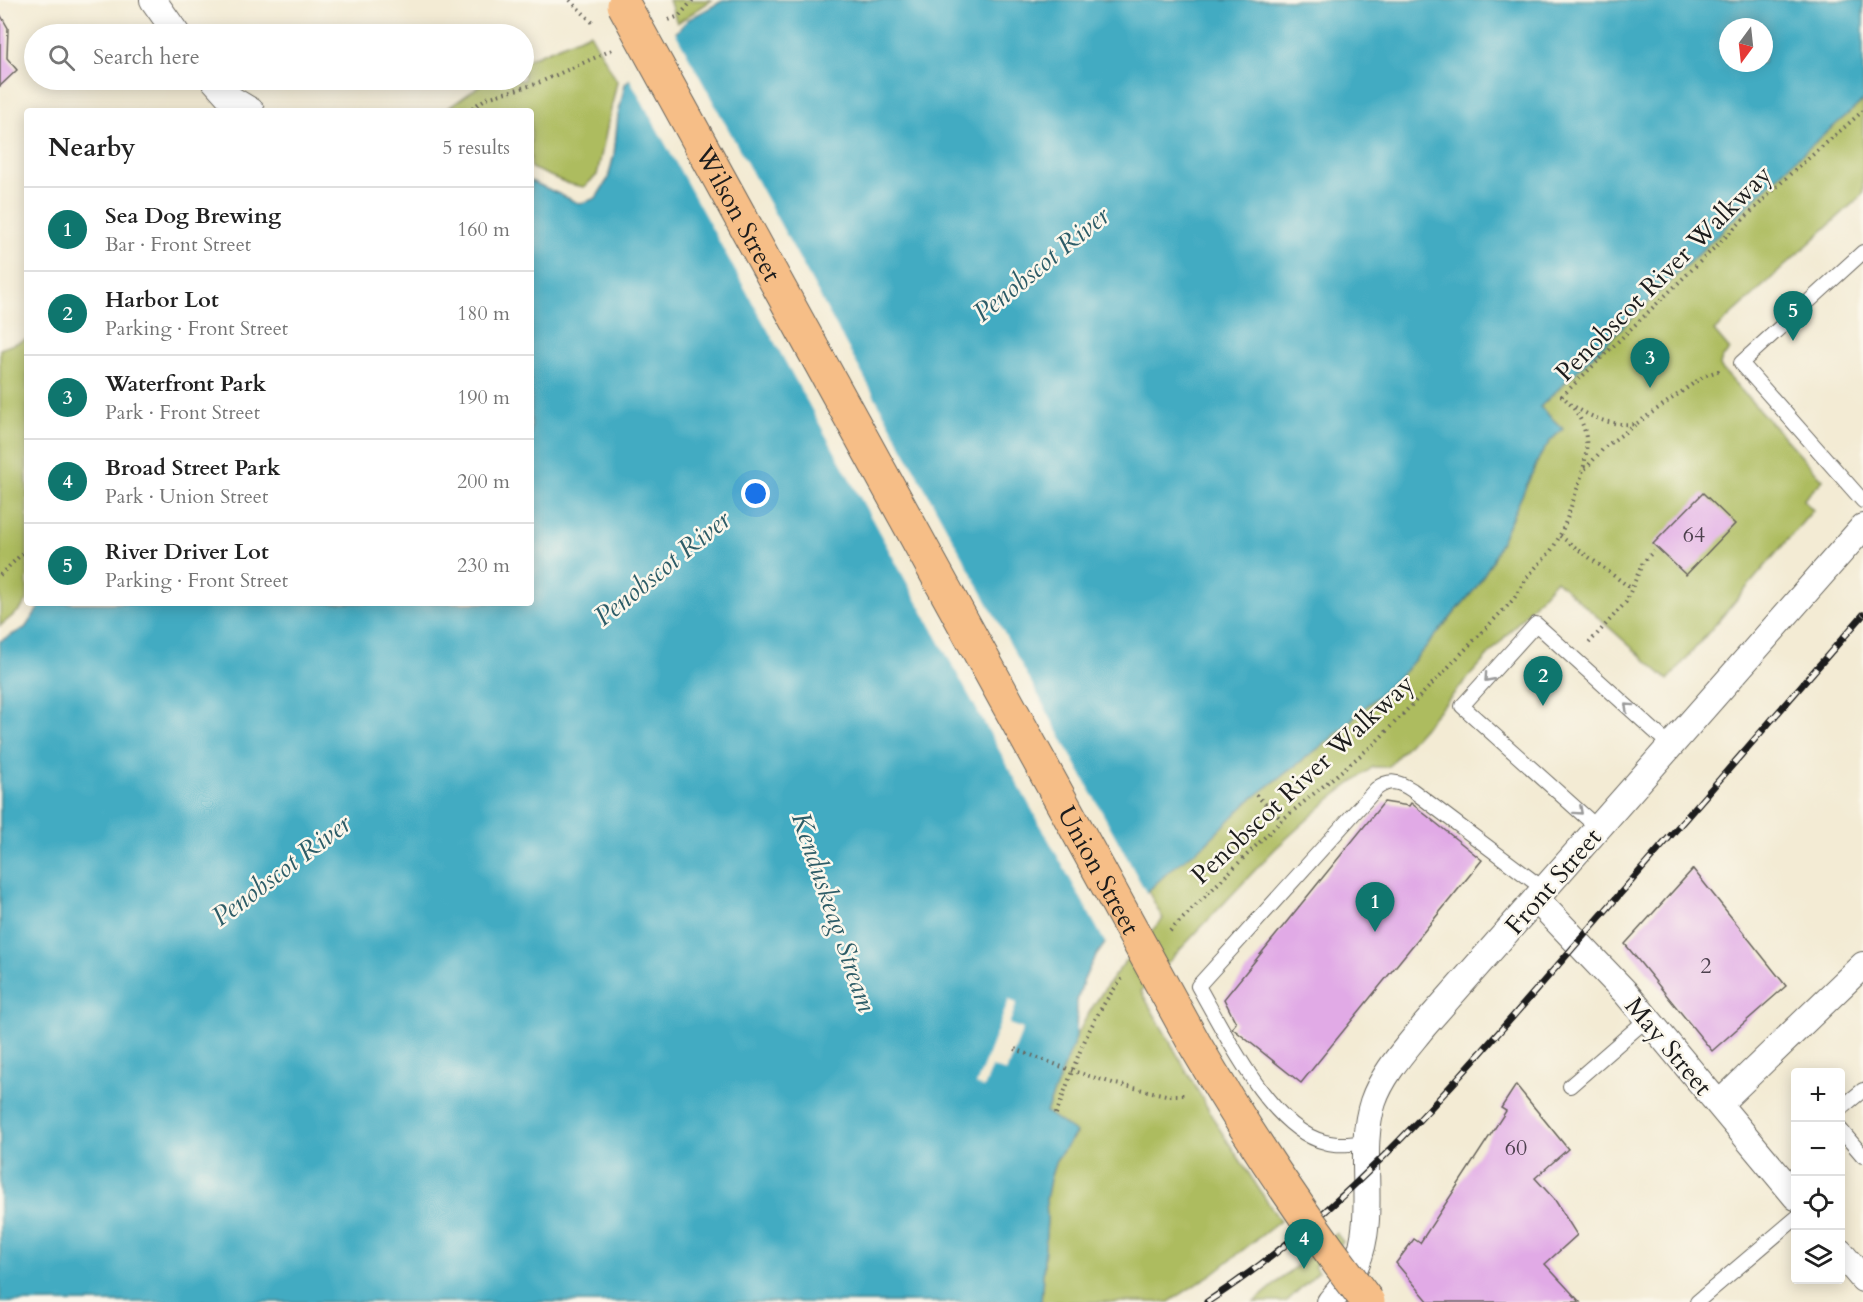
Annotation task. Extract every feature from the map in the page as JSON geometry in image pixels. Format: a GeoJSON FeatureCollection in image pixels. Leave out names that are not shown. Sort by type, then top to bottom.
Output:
{"type":"FeatureCollection","features":[{"type":"Feature","properties":{"kind":"main road","name":"Wilson Street"},"geometry":{"type":"LineString","coordinates":[[624,5],[854,424]]}},
{"type":"Feature","properties":{"kind":"main road","name":"Union Street"},"geometry":{"type":"LineString","coordinates":[[854,424],[1216,1081],[1290,1197],[1348,1296]]}},
{"type":"Feature","properties":{"kind":"street"},"geometry":{"type":"LineString","coordinates":[[153,0],[170,24]]}},
{"type":"Feature","properties":{"kind":"street"},"geometry":{"type":"LineString","coordinates":[[223,90],[231,99],[246,108]]}},
{"type":"Feature","properties":{"kind":"street","name":"Front Street"},"geometry":{"type":"LineString","coordinates":[[1348,1296],[1365,1231],[1368,1127],[1373,1102],[1394,1064],[1424,1026],[1863,527]]}},
{"type":"Feature","properties":{"kind":"street","name":"May Street"},"geometry":{"type":"LineString","coordinates":[[1541,895],[1791,1191]]}},
{"type":"Feature","properties":{"kind":"street"},"geometry":{"type":"LineString","coordinates":[[1719,1104],[1863,965]]}},
{"type":"Feature","properties":{"kind":"street"},"geometry":{"type":"LineString","coordinates":[[1845,1258],[1863,1279]]}},
{"type":"Feature","properties":{"kind":"street"},"geometry":{"type":"LineString","coordinates":[[1348,1296],[1362,1302]]}},
{"type":"Feature","properties":{"kind":"lane"},"geometry":{"type":"LineString","coordinates":[[1863,252],[1741,363],[1863,501]]}},
{"type":"Feature","properties":{"kind":"lane"},"geometry":{"type":"LineString","coordinates":[[1599,829],[1462,706],[1536,624],[1671,746]]}},
{"type":"Feature","properties":{"kind":"lane"},"geometry":{"type":"LineString","coordinates":[[1366,1142],[1325,1143],[1301,1131],[1291,1123],[1246,1071],[1198,986],[1376,789],[1384,783],[1394,782],[1412,789],[1541,895]]}},
{"type":"Feature","properties":{"kind":"lane"},"geometry":{"type":"LineString","coordinates":[[1570,1086],[1647,1019]]}},
{"type":"Feature","properties":{"kind":"lane"},"geometry":{"type":"LineString","coordinates":[[1845,1105],[1863,1090]]}},
{"type":"Feature","properties":{"kind":"lane"},"geometry":{"type":"LineString","coordinates":[[1845,1136],[1863,1156]]}},
{"type":"Feature","properties":{"kind":"lane"},"geometry":{"type":"LineString","coordinates":[[1696,1302],[1791,1222]]}},
{"type":"Feature","properties":{"kind":"path"},"geometry":{"type":"LineString","coordinates":[[570,0],[593,23]]}},
{"type":"Feature","properties":{"kind":"path"},"geometry":{"type":"LineString","coordinates":[[660,26],[679,16],[693,0]]}},
{"type":"Feature","properties":{"kind":"path"},"geometry":{"type":"LineString","coordinates":[[534,85],[622,45]]}},
{"type":"Feature","properties":{"kind":"path"},"geometry":{"type":"LineString","coordinates":[[472,108],[487,98],[515,90]]}},
{"type":"Feature","properties":{"kind":"path","name":"Penobscot River Walkway"},"geometry":{"type":"LineString","coordinates":[[1164,937],[1282,820],[1363,756],[1513,600],[1526,579],[1548,555],[1560,536],[1584,470],[1587,439],[1585,429],[1574,407],[1562,396],[1787,177],[1863,111]]}},
{"type":"Feature","properties":{"kind":"path"},"geometry":{"type":"LineString","coordinates":[[1584,470],[1606,446],[1711,373],[1718,370],[1726,379]]}},
{"type":"Feature","properties":{"kind":"path"},"geometry":{"type":"LineString","coordinates":[[1574,407],[1604,421],[1625,425],[1636,424]]}},
{"type":"Feature","properties":{"kind":"path"},"geometry":{"type":"LineString","coordinates":[[1560,536],[1632,589]]}},
{"type":"Feature","properties":{"kind":"path"},"geometry":{"type":"LineString","coordinates":[[1575,659],[1626,602],[1643,562],[1654,551]]}},
{"type":"Feature","properties":{"kind":"path"},"geometry":{"type":"LineString","coordinates":[[0,575],[24,552]]}},
{"type":"Feature","properties":{"kind":"path"},"geometry":{"type":"LineString","coordinates":[[1256,795],[1282,820]]}},
{"type":"Feature","properties":{"kind":"path"},"geometry":{"type":"LineString","coordinates":[[1056,1114],[1095,1016],[1108,996],[1130,971]]}},
{"type":"Feature","properties":{"kind":"path"},"geometry":{"type":"LineString","coordinates":[[1015,1049],[1116,1084],[1166,1095],[1186,1095]]}},
{"type":"Feature","properties":{"kind":"green space"},"geometry":{"type":"Polygon","coordinates":[[[669,0],[712,0],[677,23],[669,0]]]}},
{"type":"Feature","properties":{"kind":"green space"},"geometry":{"type":"Polygon","coordinates":[[[590,33],[617,81],[597,175],[584,187],[569,184],[534,169],[534,108],[448,108],[474,90],[534,90],[534,57],[590,33]]]}},
{"type":"Feature","properties":{"kind":"green space"},"geometry":{"type":"Polygon","coordinates":[[[1863,101],[1863,194],[1714,331],[1730,350],[1722,358],[1721,368],[1823,480],[1803,500],[1813,510],[1668,680],[1556,580],[1388,767],[1373,767],[1330,799],[1275,849],[1141,991],[1219,1128],[1280,1221],[1212,1274],[1169,1302],[1041,1302],[1047,1220],[1046,1200],[1050,1179],[1056,1160],[1076,1134],[1046,1112],[1071,1048],[1093,1006],[1138,946],[1163,919],[1148,891],[1169,871],[1204,845],[1250,800],[1328,741],[1406,670],[1475,589],[1491,563],[1540,456],[1550,441],[1563,429],[1540,407],[1797,158],[1863,101]]]}},
{"type":"Feature","properties":{"kind":"green space"},"geometry":{"type":"Polygon","coordinates":[[[24,340],[24,604],[0,626],[0,349],[24,340]]]}},
{"type":"Feature","properties":{"kind":"green space"},"geometry":{"type":"Polygon","coordinates":[[[1336,1233],[1343,1242],[1314,1266],[1318,1272],[1286,1302],[1254,1302],[1336,1233]]]}},
{"type":"Feature","properties":{"kind":"water"},"geometry":{"type":"Polygon","coordinates":[[[724,0],[1863,0],[1863,101],[1797,158],[1540,407],[1563,429],[1550,441],[1540,456],[1491,563],[1475,589],[1406,670],[1328,741],[1250,800],[1204,845],[1169,871],[1148,891],[1110,936],[1092,962],[1077,1001],[1076,1038],[1046,1112],[1076,1133],[1056,1160],[1050,1179],[1046,1200],[1047,1220],[1041,1302],[0,1302],[0,641],[25,628],[40,606],[534,606],[534,182],[580,204],[596,198],[608,179],[614,154],[618,115],[625,84],[689,19],[724,0]]]}},
{"type":"Feature","properties":{"kind":"pier"},"geometry":{"type":"Polygon","coordinates":[[[674,30],[1148,896],[1107,946],[628,76],[674,30]]]}},
{"type":"Feature","properties":{"kind":"pier"},"geometry":{"type":"Polygon","coordinates":[[[1009,1000],[1017,1003],[1009,1024],[1023,1029],[1006,1072],[992,1067],[984,1088],[976,1085],[1009,1000]]]}},
{"type":"Feature","properties":{"kind":"building"},"geometry":{"type":"Polygon","coordinates":[[[0,14],[8,28],[7,58],[17,70],[0,86],[0,14]]]}},
{"type":"Feature","properties":{"kind":"building"},"geometry":{"type":"Polygon","coordinates":[[[1703,493],[1735,524],[1686,575],[1653,544],[1703,493]]]}},
{"type":"Feature","properties":{"kind":"building"},"geometry":{"type":"Polygon","coordinates":[[[1384,802],[1409,806],[1411,803],[1482,860],[1301,1083],[1232,1028],[1236,1023],[1224,999],[1384,802]]]}},
{"type":"Feature","properties":{"kind":"building"},"geometry":{"type":"Polygon","coordinates":[[[1693,869],[1786,986],[1712,1051],[1625,944],[1693,869]]]}},
{"type":"Feature","properties":{"kind":"building"},"geometry":{"type":"Polygon","coordinates":[[[1516,1085],[1568,1149],[1535,1178],[1555,1200],[1577,1235],[1545,1264],[1580,1302],[1429,1302],[1396,1263],[1414,1239],[1420,1243],[1506,1111],[1501,1108],[1516,1085]]]}},
{"type":"Feature","properties":{"kind":"railway"},"geometry":{"type":"LineString","coordinates":[[1207,1302],[1257,1267],[1305,1229],[1394,1146],[1518,1011],[1863,615]]}},
{"type":"Feature","properties":{"kind":"place","name":"River Driver Lot"},"geometry":{"type":"Point","coordinates":[1793,341]}},
{"type":"Feature","properties":{"kind":"place","name":"Waterfront Park"},"geometry":{"type":"Point","coordinates":[1650,388]}},
{"type":"Feature","properties":{"kind":"place","name":"Harbor Lot"},"geometry":{"type":"Point","coordinates":[1543,706]}},
{"type":"Feature","properties":{"kind":"place","name":"Sea Dog Brewing"},"geometry":{"type":"Point","coordinates":[1375,932]}},
{"type":"Feature","properties":{"kind":"place","name":"Broad Street Park"},"geometry":{"type":"Point","coordinates":[1304,1269]}},
{"type":"Feature","properties":{"kind":"water label","name":"Penobscot River"},"geometry":{"type":"Point","coordinates":[1041,264]}},
{"type":"Feature","properties":{"kind":"water label","name":"Penobscot River"},"geometry":{"type":"Point","coordinates":[662,568]}},
{"type":"Feature","properties":{"kind":"water label","name":"Penobscot River"},"geometry":{"type":"Point","coordinates":[281,870]}},
{"type":"Feature","properties":{"kind":"water label","name":"Kenduskeag Stream"},"geometry":{"type":"Point","coordinates":[834,912]}}]}
